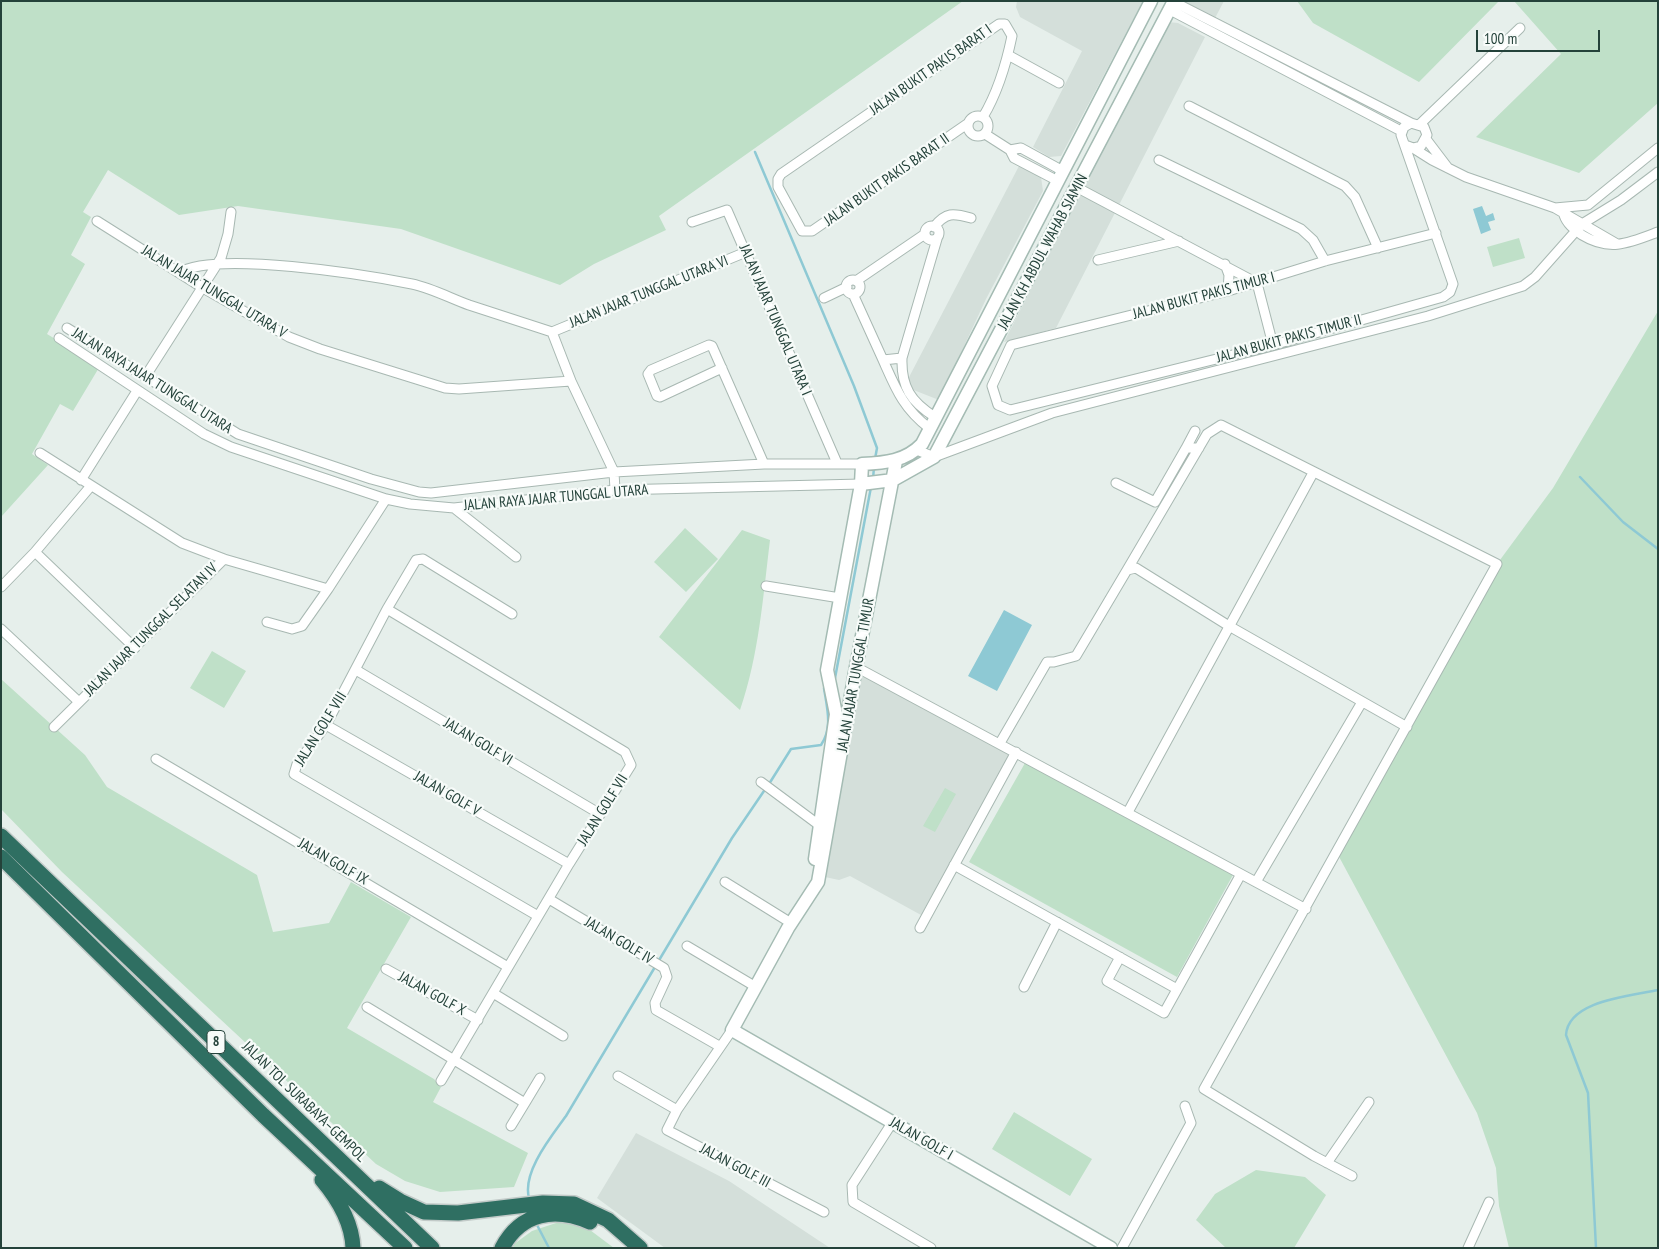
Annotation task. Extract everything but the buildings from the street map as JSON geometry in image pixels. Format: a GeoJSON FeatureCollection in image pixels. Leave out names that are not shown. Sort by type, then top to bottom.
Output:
{"type":"FeatureCollection","features":[{"type":"Feature","properties":{"kind":"highway","name":"JALAN TOL SURABAYA–GEMPOL"},"geometry":{"type":"LineString","coordinates":[[1,836],[432,1248]]}},
{"type":"Feature","properties":{"kind":"highway","name":"8"},"geometry":{"type":"LineString","coordinates":[[1,857],[263,1115],[405,1248]]}},
{"type":"Feature","properties":{"kind":"highway"},"geometry":{"type":"LineString","coordinates":[[263,1115],[331,1191],[347,1219],[353,1248]]}},
{"type":"Feature","properties":{"kind":"highway"},"geometry":{"type":"LineString","coordinates":[[299,1122],[364,1179],[400,1201],[424,1212],[458,1213],[522,1206],[546,1208],[573,1215],[596,1225],[626,1248]]}},
{"type":"Feature","properties":{"kind":"highway"},"geometry":{"type":"LineString","coordinates":[[502,1248],[518,1225],[546,1208],[574,1204],[608,1220],[640,1248]]}},
{"type":"Feature","properties":{"kind":"main road","name":"JALAN KH ABDUL WAHAB SIAMIN"},"geometry":{"type":"LineString","coordinates":[[917,450],[922,444],[1151,1]]}},
{"type":"Feature","properties":{"kind":"main road","name":"JALAN KH ABDUL WAHAB SIAMIN"},"geometry":{"type":"LineString","coordinates":[[934,457],[1172,5]]}},
{"type":"Feature","properties":{"kind":"main road"},"geometry":{"type":"LineString","coordinates":[[1036,222],[1042,231],[1053,231]]}},
{"type":"Feature","properties":{"kind":"main road"},"geometry":{"type":"LineString","coordinates":[[1024,246],[1034,247],[1041,254]]}},
{"type":"Feature","properties":{"kind":"main road"},"geometry":{"type":"LineString","coordinates":[[894,461],[917,450]]}},
{"type":"Feature","properties":{"kind":"main road"},"geometry":{"type":"LineString","coordinates":[[892,481],[934,457]]}},
{"type":"Feature","properties":{"kind":"main road","name":"JALAN RAYA JAJAR TUNGGAL UTARA"},"geometry":{"type":"LineString","coordinates":[[865,464],[894,461]]}},
{"type":"Feature","properties":{"kind":"main road","name":"JALAN JAJAR TUNGGAL TIMUR"},"geometry":{"type":"LineString","coordinates":[[823,828],[892,481],[894,461]]}},
{"type":"Feature","properties":{"kind":"main road","name":"JALAN JAJAR TUNGGAL TIMUR"},"geometry":{"type":"LineString","coordinates":[[732,1030],[791,923],[818,882],[836,714],[827,670],[863,484],[865,464]]}},
{"type":"Feature","properties":{"kind":"main road","name":"JALAN RAYA JAJAR TUNGGAL UTARA"},"geometry":{"type":"LineString","coordinates":[[863,484],[892,481]]}},
{"type":"Feature","properties":{"kind":"main road","name":"JALAN GOLF I"},"geometry":{"type":"LineString","coordinates":[[732,1030],[1111,1248]]}},
{"type":"Feature","properties":{"kind":"street"},"geometry":{"type":"LineString","coordinates":[[1172,5],[1249,40],[1416,123],[1426,130],[1426,139],[1421,146],[1409,146]]}},
{"type":"Feature","properties":{"kind":"street"},"geometry":{"type":"LineString","coordinates":[[1172,5],[1218,36],[1401,131]]}},
{"type":"Feature","properties":{"kind":"street","name":"JALAN BUKIT PAKIS BARAT I"},"geometry":{"type":"LineString","coordinates":[[778,180],[781,174],[999,24],[1005,24],[1010,29],[1012,36],[1008,55],[994,98],[983,117]]}},
{"type":"Feature","properties":{"kind":"street"},"geometry":{"type":"LineString","coordinates":[[1218,36],[1222,27]]}},
{"type":"Feature","properties":{"kind":"street"},"geometry":{"type":"LineString","coordinates":[[1401,131],[1416,123],[1520,28]]}},
{"type":"Feature","properties":{"kind":"street"},"geometry":{"type":"LineString","coordinates":[[1244,49],[1249,40]]}},
{"type":"Feature","properties":{"kind":"street"},"geometry":{"type":"LineString","coordinates":[[1008,55],[1059,82]]}},
{"type":"Feature","properties":{"kind":"street"},"geometry":{"type":"LineString","coordinates":[[1189,106],[1345,186],[1356,197],[1378,248]]}},
{"type":"Feature","properties":{"kind":"street"},"geometry":{"type":"LineString","coordinates":[[977,116],[983,117],[988,125],[985,134],[979,137],[973,136],[968,131],[967,124],[977,116]]}},
{"type":"Feature","properties":{"kind":"street","name":"JALAN BUKIT PAKIS BARAT II"},"geometry":{"type":"LineString","coordinates":[[778,180],[778,187],[802,230],[812,231],[967,124]]}},
{"type":"Feature","properties":{"kind":"street"},"geometry":{"type":"LineString","coordinates":[[1401,131],[1401,138],[1409,146],[1450,170],[1555,208],[1579,227],[1617,244],[1658,232]]}},
{"type":"Feature","properties":{"kind":"street"},"geometry":{"type":"LineString","coordinates":[[985,134],[1010,150],[1014,158],[1060,176]]}},
{"type":"Feature","properties":{"kind":"street"},"geometry":{"type":"LineString","coordinates":[[1426,139],[1450,170]]}},
{"type":"Feature","properties":{"kind":"street","name":"JALAN BUKIT PAKIS TIMUR II"},"geometry":{"type":"LineString","coordinates":[[993,383],[991,390],[998,405],[1010,410],[1274,345],[1443,297],[1450,292],[1453,284],[1409,146]]}},
{"type":"Feature","properties":{"kind":"street"},"geometry":{"type":"LineString","coordinates":[[1555,208],[1588,205],[1658,148]]}},
{"type":"Feature","properties":{"kind":"street"},"geometry":{"type":"LineString","coordinates":[[1160,160],[1300,230],[1313,240],[1325,261]]}},
{"type":"Feature","properties":{"kind":"street"},"geometry":{"type":"LineString","coordinates":[[917,450],[934,457],[1052,413],[1428,316],[1523,286],[1535,277],[1579,227],[1621,200],[1658,172]]}},
{"type":"Feature","properties":{"kind":"street"},"geometry":{"type":"LineString","coordinates":[[1076,187],[1257,283],[1274,345]]}},
{"type":"Feature","properties":{"kind":"street","name":"JALAN JAJAR TUNGGAL UTARA I"},"geometry":{"type":"LineString","coordinates":[[692,222],[727,210],[837,463]]}},
{"type":"Feature","properties":{"kind":"street"},"geometry":{"type":"LineString","coordinates":[[145,376],[217,264],[228,234],[231,212]]}},
{"type":"Feature","properties":{"kind":"street"},"geometry":{"type":"LineString","coordinates":[[932,422],[914,416],[902,401],[850,291],[851,281],[856,281],[925,234],[930,227],[934,227],[947,214],[954,213],[971,218]]}},
{"type":"Feature","properties":{"kind":"street","name":"JALAN JAJAR TUNGGAL UTARA V"},"geometry":{"type":"LineString","coordinates":[[97,221],[203,288],[289,336],[408,378],[459,390],[571,380]]}},
{"type":"Feature","properties":{"kind":"street"},"geometry":{"type":"LineString","coordinates":[[932,422],[907,390],[901,374],[902,358],[940,234],[934,227]]}},
{"type":"Feature","properties":{"kind":"street","name":"JALAN BUKIT PAKIS TIMUR I"},"geometry":{"type":"LineString","coordinates":[[993,383],[1011,345],[1228,291],[1325,261],[1436,232]]}},
{"type":"Feature","properties":{"kind":"street"},"geometry":{"type":"LineString","coordinates":[[925,234],[930,240],[937,239]]}},
{"type":"Feature","properties":{"kind":"street"},"geometry":{"type":"LineString","coordinates":[[1098,260],[1178,241]]}},
{"type":"Feature","properties":{"kind":"street","name":"JALAN JAJAR TUNGGAL UTARA VI"},"geometry":{"type":"LineString","coordinates":[[552,332],[746,252]]}},
{"type":"Feature","properties":{"kind":"street"},"geometry":{"type":"LineString","coordinates":[[179,273],[188,267],[217,264],[268,265],[337,272],[413,284],[552,332],[571,380],[614,472],[615,490]]}},
{"type":"Feature","properties":{"kind":"street"},"geometry":{"type":"LineString","coordinates":[[1224,264],[1228,275],[1228,291]]}},
{"type":"Feature","properties":{"kind":"street"},"geometry":{"type":"LineString","coordinates":[[824,298],[850,291]]}},
{"type":"Feature","properties":{"kind":"street","name":"JALAN RAYA JAJAR TUNGGAL UTARA"},"geometry":{"type":"LineString","coordinates":[[67,328],[238,434],[371,479],[419,492],[431,493],[614,472],[764,464],[865,464]]}},
{"type":"Feature","properties":{"kind":"street","name":"JALAN RAYA JAJAR TUNGGAL UTARA"},"geometry":{"type":"LineString","coordinates":[[59,338],[204,434],[231,447],[386,499],[420,506],[454,508],[615,490],[863,484]]}},
{"type":"Feature","properties":{"kind":"street"},"geometry":{"type":"LineString","coordinates":[[722,368],[660,397],[657,396],[648,374],[651,370],[709,345],[712,346],[722,368],[764,464]]}},
{"type":"Feature","properties":{"kind":"street"},"geometry":{"type":"LineString","coordinates":[[883,360],[902,358]]}},
{"type":"Feature","properties":{"kind":"street"},"geometry":{"type":"LineString","coordinates":[[81,480],[137,390]]}},
{"type":"Feature","properties":{"kind":"street"},"geometry":{"type":"LineString","coordinates":[[1000,743],[1047,662],[1076,656],[1207,434],[1221,425],[1497,564],[1204,1089],[1352,1176]]}},
{"type":"Feature","properties":{"kind":"street"},"geometry":{"type":"LineString","coordinates":[[1116,483],[1156,502],[1196,431]]}},
{"type":"Feature","properties":{"kind":"street","name":"JALAN RAYA JAJAR TUNGGAL UTARA"},"geometry":{"type":"LineString","coordinates":[[231,447],[238,434]]}},
{"type":"Feature","properties":{"kind":"street"},"geometry":{"type":"LineString","coordinates":[[1186,448],[1199,448]]}},
{"type":"Feature","properties":{"kind":"street"},"geometry":{"type":"LineString","coordinates":[[40,453],[90,487],[182,543],[224,559],[328,589]]}},
{"type":"Feature","properties":{"kind":"street"},"geometry":{"type":"LineString","coordinates":[[1128,812],[1314,473]]}},
{"type":"Feature","properties":{"kind":"street"},"geometry":{"type":"LineString","coordinates":[[1,586],[35,552],[90,487]]}},
{"type":"Feature","properties":{"kind":"street"},"geometry":{"type":"LineString","coordinates":[[267,622],[292,629],[302,626],[386,499]]}},
{"type":"Feature","properties":{"kind":"street"},"geometry":{"type":"LineString","coordinates":[[454,508],[516,556]]}},
{"type":"Feature","properties":{"kind":"street"},"geometry":{"type":"LineString","coordinates":[[35,552],[134,648]]}},
{"type":"Feature","properties":{"kind":"street","name":"JALAN JAJAR TUNGGAL SELATAN IV"},"geometry":{"type":"LineString","coordinates":[[54,727],[224,559]]}},
{"type":"Feature","properties":{"kind":"street","name":"JALAN GOLF VIII"},"geometry":{"type":"LineString","coordinates":[[512,614],[419,559],[416,560],[387,609],[326,724],[294,771],[296,776],[538,916]]}},
{"type":"Feature","properties":{"kind":"street"},"geometry":{"type":"LineString","coordinates":[[1127,570],[1136,568],[1229,626],[1407,727]]}},
{"type":"Feature","properties":{"kind":"street"},"geometry":{"type":"LineString","coordinates":[[766,586],[840,598]]}},
{"type":"Feature","properties":{"kind":"street","name":"JALAN GOLF VII"},"geometry":{"type":"LineString","coordinates":[[387,609],[625,752],[631,765],[569,864],[454,1062],[441,1081]]}},
{"type":"Feature","properties":{"kind":"street","name":"JALAN JAJAR TUNGGAL SELATAN IV"},"geometry":{"type":"LineString","coordinates":[[1,628],[79,702]]}},
{"type":"Feature","properties":{"kind":"street"},"geometry":{"type":"LineString","coordinates":[[856,667],[1306,909]]}},
{"type":"Feature","properties":{"kind":"street","name":"JALAN GOLF VI"},"geometry":{"type":"LineString","coordinates":[[356,670],[600,814]]}},
{"type":"Feature","properties":{"kind":"street"},"geometry":{"type":"LineString","coordinates":[[1256,882],[1362,702]]}},
{"type":"Feature","properties":{"kind":"street","name":"JALAN GOLF V"},"geometry":{"type":"LineString","coordinates":[[326,724],[569,864]]}},
{"type":"Feature","properties":{"kind":"street"},"geometry":{"type":"LineString","coordinates":[[920,928],[1016,752]]}},
{"type":"Feature","properties":{"kind":"street","name":"JALAN GOLF IX"},"geometry":{"type":"LineString","coordinates":[[156,759],[508,967]]}},
{"type":"Feature","properties":{"kind":"street"},"geometry":{"type":"LineString","coordinates":[[761,782],[823,828]]}},
{"type":"Feature","properties":{"kind":"street"},"geometry":{"type":"LineString","coordinates":[[954,865],[1178,989]]}},
{"type":"Feature","properties":{"kind":"street"},"geometry":{"type":"LineString","coordinates":[[1120,957],[1107,981],[1164,1013],[1241,874]]}},
{"type":"Feature","properties":{"kind":"street"},"geometry":{"type":"LineString","coordinates":[[724,882],[791,923]]}},
{"type":"Feature","properties":{"kind":"street","name":"JALAN GOLF IV"},"geometry":{"type":"LineString","coordinates":[[549,899],[664,968],[667,977],[655,1003],[656,1010],[719,1046]]}},
{"type":"Feature","properties":{"kind":"street"},"geometry":{"type":"LineString","coordinates":[[1024,987],[1057,922]]}},
{"type":"Feature","properties":{"kind":"street"},"geometry":{"type":"LineString","coordinates":[[687,946],[756,987]]}},
{"type":"Feature","properties":{"kind":"street","name":"JALAN GOLF X"},"geometry":{"type":"LineString","coordinates":[[386,969],[478,1020]]}},
{"type":"Feature","properties":{"kind":"street"},"geometry":{"type":"LineString","coordinates":[[493,994],[562,1036]]}},
{"type":"Feature","properties":{"kind":"street"},"geometry":{"type":"LineString","coordinates":[[367,1007],[454,1062],[525,1103]]}},
{"type":"Feature","properties":{"kind":"street","name":"JALAN GOLF III"},"geometry":{"type":"LineString","coordinates":[[732,1030],[719,1046],[677,1110],[667,1130],[824,1212]]}},
{"type":"Feature","properties":{"kind":"street"},"geometry":{"type":"LineString","coordinates":[[618,1076],[677,1110]]}},
{"type":"Feature","properties":{"kind":"street"},"geometry":{"type":"LineString","coordinates":[[512,1126],[540,1078]]}},
{"type":"Feature","properties":{"kind":"street"},"geometry":{"type":"LineString","coordinates":[[1327,1163],[1369,1102]]}},
{"type":"Feature","properties":{"kind":"street"},"geometry":{"type":"LineString","coordinates":[[1122,1248],[1191,1123],[1185,1106]]}},
{"type":"Feature","properties":{"kind":"street"},"geometry":{"type":"LineString","coordinates":[[892,1123],[852,1185],[853,1202],[931,1248]]}},
{"type":"Feature","properties":{"kind":"street"},"geometry":{"type":"LineString","coordinates":[[1468,1248],[1490,1202]]}},
{"type":"Feature","properties":{"kind":"shaded area"},"geometry":{"type":"Polygon","coordinates":[[[1017,1],[1143,1],[1061,156],[1049,157],[1033,147],[1082,51],[1020,17],[1016,7],[1017,1]]]}},
{"type":"Feature","properties":{"kind":"shaded area"},"geometry":{"type":"Polygon","coordinates":[[[1182,1],[1224,1],[1214,20],[1182,4],[1182,1]]]}},
{"type":"Feature","properties":{"kind":"shaded area"},"geometry":{"type":"Polygon","coordinates":[[[1168,22],[1178,23],[1205,37],[1056,328],[1004,342],[1168,22]]]}},
{"type":"Feature","properties":{"kind":"shaded area"},"geometry":{"type":"Polygon","coordinates":[[[1019,166],[1041,177],[1043,191],[986,299],[939,400],[911,389],[907,381],[1019,166]]]}},
{"type":"Feature","properties":{"kind":"shaded area"},"geometry":{"type":"Polygon","coordinates":[[[861,669],[1015,748],[921,915],[850,876],[839,880],[825,877],[861,669]]]}},
{"type":"Feature","properties":{"kind":"shaded area"},"geometry":{"type":"Polygon","coordinates":[[[636,1133],[729,1181],[830,1248],[665,1248],[597,1198],[636,1133]]]}},
{"type":"Feature","properties":{"kind":"green space"},"geometry":{"type":"Polygon","coordinates":[[[1,1],[963,1],[659,216],[666,230],[594,264],[560,285],[401,229],[238,206],[179,215],[108,170],[83,212],[91,217],[71,255],[85,264],[47,334],[100,366],[73,411],[60,404],[32,454],[48,465],[1,517],[1,1]]]}},
{"type":"Feature","properties":{"kind":"green space"},"geometry":{"type":"Polygon","coordinates":[[[1297,1],[1499,1],[1419,82],[1313,23],[1297,1]]]}},
{"type":"Feature","properties":{"kind":"green space"},"geometry":{"type":"Polygon","coordinates":[[[1514,1],[1658,1],[1658,103],[1579,173],[1476,137],[1561,54],[1514,1]]]}},
{"type":"Feature","properties":{"kind":"green space"},"geometry":{"type":"Polygon","coordinates":[[[1519,238],[1525,258],[1493,267],[1487,247],[1519,238]]]}},
{"type":"Feature","properties":{"kind":"green space"},"geometry":{"type":"Polygon","coordinates":[[[1658,311],[1658,1248],[1509,1248],[1499,1206],[1496,1168],[1477,1113],[1337,853],[1497,564],[1553,488],[1658,311]]]}},
{"type":"Feature","properties":{"kind":"green space"},"geometry":{"type":"Polygon","coordinates":[[[685,528],[718,559],[686,592],[654,562],[685,528]]]}},
{"type":"Feature","properties":{"kind":"green space"},"geometry":{"type":"Polygon","coordinates":[[[742,530],[770,540],[756,647],[740,710],[659,637],[742,530]]]}},
{"type":"Feature","properties":{"kind":"green space"},"geometry":{"type":"Polygon","coordinates":[[[212,651],[246,671],[224,708],[190,688],[212,651]]]}},
{"type":"Feature","properties":{"kind":"green space"},"geometry":{"type":"Polygon","coordinates":[[[1,679],[85,755],[107,787],[257,875],[273,932],[329,923],[351,882],[411,917],[347,1028],[434,1079],[441,1087],[433,1102],[528,1153],[514,1187],[440,1192],[405,1181],[376,1164],[62,872],[1,809],[1,679]]]}},
{"type":"Feature","properties":{"kind":"green space"},"geometry":{"type":"Polygon","coordinates":[[[1025,763],[1234,873],[1177,977],[969,862],[1025,763]]]}},
{"type":"Feature","properties":{"kind":"green space"},"geometry":{"type":"Polygon","coordinates":[[[945,788],[956,794],[935,832],[923,826],[945,788]]]}},
{"type":"Feature","properties":{"kind":"green space"},"geometry":{"type":"Polygon","coordinates":[[[1014,1112],[1092,1159],[1070,1196],[992,1149],[1014,1112]]]}},
{"type":"Feature","properties":{"kind":"green space"},"geometry":{"type":"Polygon","coordinates":[[[1256,1170],[1305,1177],[1326,1195],[1294,1248],[1226,1248],[1196,1220],[1215,1194],[1256,1170]]]}},
{"type":"Feature","properties":{"kind":"green space"},"geometry":{"type":"Polygon","coordinates":[[[562,1221],[590,1230],[614,1248],[513,1248],[514,1244],[532,1231],[562,1221]]]}},
{"type":"Feature","properties":{"kind":"water"},"geometry":{"type":"Polygon","coordinates":[[[1482,206],[1486,216],[1493,213],[1495,220],[1488,222],[1491,230],[1481,234],[1473,209],[1482,206]]]}},
{"type":"Feature","properties":{"kind":"water"},"geometry":{"type":"Polygon","coordinates":[[[1004,610],[1032,625],[997,691],[968,676],[1004,610]]]}},
{"type":"Feature","properties":{"kind":"waterway"},"geometry":{"type":"LineString","coordinates":[[755,152],[854,386],[877,448],[875,459]]}},
{"type":"Feature","properties":{"kind":"waterway"},"geometry":{"type":"LineString","coordinates":[[873,479],[874,467]]}},
{"type":"Feature","properties":{"kind":"waterway"},"geometry":{"type":"LineString","coordinates":[[1580,477],[1623,522],[1658,549]]}},
{"type":"Feature","properties":{"kind":"waterway"},"geometry":{"type":"LineString","coordinates":[[835,678],[871,487]]}},
{"type":"Feature","properties":{"kind":"waterway"},"geometry":{"type":"LineString","coordinates":[[769,784],[791,749],[821,745],[828,725],[828,710],[824,688],[826,687]]}},
{"type":"Feature","properties":{"kind":"waterway"},"geometry":{"type":"LineString","coordinates":[[529,1198],[530,1177],[539,1155],[566,1116],[732,838],[766,788]]}},
{"type":"Feature","properties":{"kind":"waterway"},"geometry":{"type":"LineString","coordinates":[[1596,1248],[1588,1093],[1566,1035],[1569,1023],[1589,1007],[1618,998],[1658,990]]}},
{"type":"Feature","properties":{"kind":"waterway"},"geometry":{"type":"LineString","coordinates":[[536,1223],[549,1248]]}}]}
